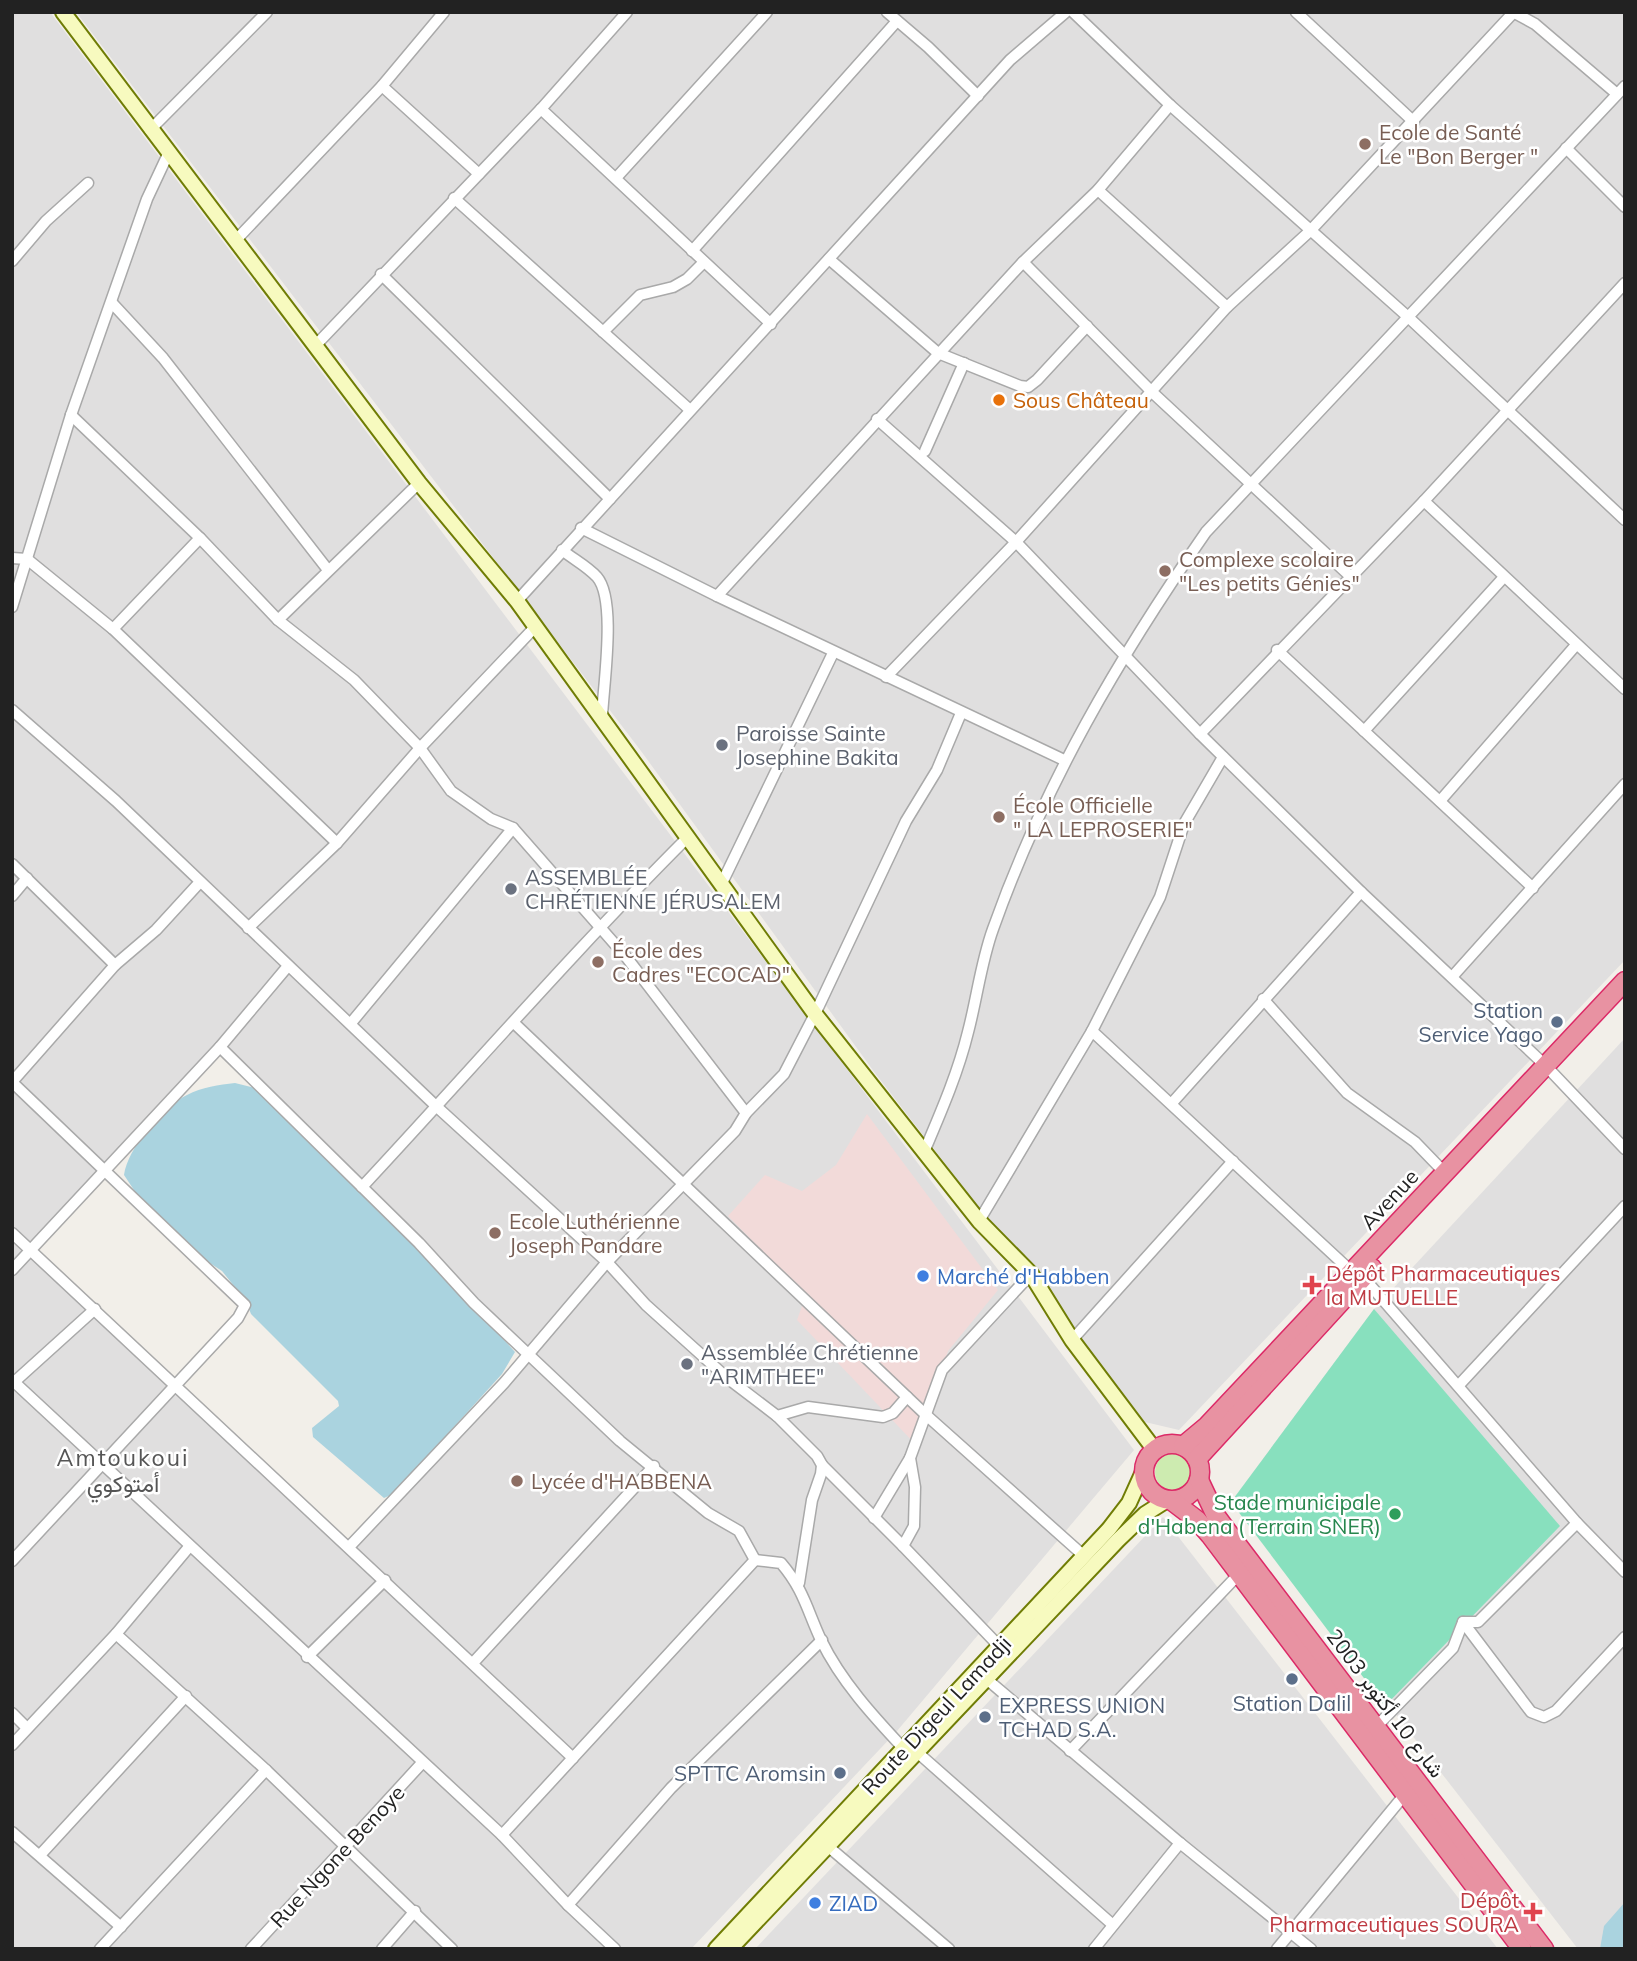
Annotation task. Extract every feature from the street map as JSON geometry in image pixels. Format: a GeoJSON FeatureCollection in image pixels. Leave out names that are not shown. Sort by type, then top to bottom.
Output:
{"type":"FeatureCollection","features":[{"type":"Feature","properties":{"kind":"highway","name":"Avenue"},"geometry":{"type":"LineString","coordinates":[[1183,1446],[1207,1426],[1357,1274],[1445,1173],[1549,1070],[1625,981]]}},
{"type":"Feature","properties":{"kind":"highway"},"geometry":{"type":"LineString","coordinates":[[1197,1459],[1357,1274],[1549,1070],[1625,996]]}},
{"type":"Feature","properties":{"kind":"highway"},"geometry":{"type":"LineString","coordinates":[[1163,1444],[1183,1446],[1197,1459],[1199,1480],[1189,1495],[1170,1500],[1147,1487],[1143,1472],[1144,1463],[1154,1449],[1163,1444]]}},
{"type":"Feature","properties":{"kind":"highway","name":"شارع 10 أكتوبر 2003"},"geometry":{"type":"LineString","coordinates":[[1199,1480],[1216,1516],[1544,1949]]}},
{"type":"Feature","properties":{"kind":"highway","name":"شارع 10 أكتوبر 2003"},"geometry":{"type":"LineString","coordinates":[[1170,1500],[1197,1520],[1522,1949]]}},
{"type":"Feature","properties":{"kind":"street"},"geometry":{"type":"LineString","coordinates":[[63,12],[419,483],[536,626],[686,839],[722,883],[816,1014],[979,1221],[1031,1274],[1072,1340],[1154,1449]]}},
{"type":"Feature","properties":{"kind":"street"},"geometry":{"type":"LineString","coordinates":[[150,130],[267,12]]}},
{"type":"Feature","properties":{"kind":"street"},"geometry":{"type":"LineString","coordinates":[[236,240],[382,86],[444,12]]}},
{"type":"Feature","properties":{"kind":"street"},"geometry":{"type":"LineString","coordinates":[[315,346],[541,109],[627,12]]}},
{"type":"Feature","properties":{"kind":"street"},"geometry":{"type":"LineString","coordinates":[[616,178],[766,12]]}},
{"type":"Feature","properties":{"kind":"street"},"geometry":{"type":"LineString","coordinates":[[887,12],[978,96]]}},
{"type":"Feature","properties":{"kind":"street"},"geometry":{"type":"LineString","coordinates":[[517,601],[689,409],[771,324],[1021,49],[1066,12]]}},
{"type":"Feature","properties":{"kind":"street"},"geometry":{"type":"LineString","coordinates":[[1073,12],[1170,105],[1407,316],[1623,515]]}},
{"type":"Feature","properties":{"kind":"street"},"geometry":{"type":"LineString","coordinates":[[1296,12],[1414,122]]}},
{"type":"Feature","properties":{"kind":"street"},"geometry":{"type":"LineString","coordinates":[[886,677],[1016,542],[1155,391],[1227,307],[1310,231],[1414,122],[1513,12],[1535,24],[1621,90],[1206,533],[1124,655],[1064,760],[1026,842],[992,932],[962,1053],[924,1152]]}},
{"type":"Feature","properties":{"kind":"street"},"geometry":{"type":"LineString","coordinates":[[692,251],[897,21]]}},
{"type":"Feature","properties":{"kind":"street"},"geometry":{"type":"LineString","coordinates":[[382,86],[478,174]]}},
{"type":"Feature","properties":{"kind":"street"},"geometry":{"type":"LineString","coordinates":[[716,596],[1023,262],[1098,190],[1170,105]]}},
{"type":"Feature","properties":{"kind":"street"},"geometry":{"type":"LineString","coordinates":[[541,109],[771,324]]}},
{"type":"Feature","properties":{"kind":"street"},"geometry":{"type":"LineString","coordinates":[[1566,148],[1625,207]]}},
{"type":"Feature","properties":{"kind":"street"},"geometry":{"type":"LineString","coordinates":[[12,607],[71,415],[147,199],[169,152]]}},
{"type":"Feature","properties":{"kind":"street"},"geometry":{"type":"LineString","coordinates":[[12,261],[46,221],[88,183]]}},
{"type":"Feature","properties":{"kind":"street"},"geometry":{"type":"LineString","coordinates":[[1098,190],[1227,307]]}},
{"type":"Feature","properties":{"kind":"street"},"geometry":{"type":"LineString","coordinates":[[454,198],[689,409]]}},
{"type":"Feature","properties":{"kind":"street"},"geometry":{"type":"LineString","coordinates":[[829,259],[938,354],[1028,387],[1087,326]]}},
{"type":"Feature","properties":{"kind":"street"},"geometry":{"type":"LineString","coordinates":[[603,332],[640,295],[673,287],[687,279],[704,262]]}},
{"type":"Feature","properties":{"kind":"street"},"geometry":{"type":"LineString","coordinates":[[1023,262],[1350,576]]}},
{"type":"Feature","properties":{"kind":"street"},"geometry":{"type":"LineString","coordinates":[[1023,262],[1155,391]]}},
{"type":"Feature","properties":{"kind":"street"},"geometry":{"type":"LineString","coordinates":[[381,274],[610,499]]}},
{"type":"Feature","properties":{"kind":"street"},"geometry":{"type":"LineString","coordinates":[[1200,734],[1277,650],[1424,501],[1625,283]]}},
{"type":"Feature","properties":{"kind":"street"},"geometry":{"type":"LineString","coordinates":[[112,303],[179,377],[328,570]]}},
{"type":"Feature","properties":{"kind":"street"},"geometry":{"type":"LineString","coordinates":[[925,451],[964,363]]}},
{"type":"Feature","properties":{"kind":"street"},"geometry":{"type":"LineString","coordinates":[[71,415],[200,538],[278,620],[354,680],[419,748],[451,791],[491,819],[513,828],[627,958],[746,1113]]}},
{"type":"Feature","properties":{"kind":"street"},"geometry":{"type":"LineString","coordinates":[[877,419],[1016,542],[1223,757],[1549,1070],[1625,1149]]}},
{"type":"Feature","properties":{"kind":"street"},"geometry":{"type":"LineString","coordinates":[[278,620],[419,483]]}},
{"type":"Feature","properties":{"kind":"street"},"geometry":{"type":"LineString","coordinates":[[1424,501],[1625,689]]}},
{"type":"Feature","properties":{"kind":"street"},"geometry":{"type":"LineString","coordinates":[[581,528],[833,653],[1064,760]]}},
{"type":"Feature","properties":{"kind":"street"},"geometry":{"type":"LineString","coordinates":[[113,629],[200,538]]}},
{"type":"Feature","properties":{"kind":"street"},"geometry":{"type":"LineString","coordinates":[[562,550],[598,578],[604,591],[607,643],[602,717]]}},
{"type":"Feature","properties":{"kind":"street"},"geometry":{"type":"LineString","coordinates":[[12,558],[27,559],[113,629],[337,843]]}},
{"type":"Feature","properties":{"kind":"street"},"geometry":{"type":"LineString","coordinates":[[1364,732],[1504,577]]}},
{"type":"Feature","properties":{"kind":"street"},"geometry":{"type":"LineString","coordinates":[[248,928],[337,843],[419,748],[536,626]]}},
{"type":"Feature","properties":{"kind":"street"},"geometry":{"type":"LineString","coordinates":[[1440,801],[1576,645]]}},
{"type":"Feature","properties":{"kind":"street"},"geometry":{"type":"LineString","coordinates":[[1277,650],[1533,888]]}},
{"type":"Feature","properties":{"kind":"street"},"geometry":{"type":"LineString","coordinates":[[722,883],[833,653]]}},
{"type":"Feature","properties":{"kind":"street"},"geometry":{"type":"LineString","coordinates":[[12,710],[116,801],[437,1107],[607,1262],[646,1305],[699,1353],[777,1416],[999,1646]]}},
{"type":"Feature","properties":{"kind":"street"},"geometry":{"type":"LineString","coordinates":[[349,1548],[528,1354],[607,1262],[735,1131],[746,1113],[784,1074],[816,1014],[906,821],[937,770],[961,713]]}},
{"type":"Feature","properties":{"kind":"street"},"geometry":{"type":"LineString","coordinates":[[979,1221],[1092,1031],[1160,897],[1184,824],[1223,757]]}},
{"type":"Feature","properties":{"kind":"street"},"geometry":{"type":"LineString","coordinates":[[1452,977],[1625,784]]}},
{"type":"Feature","properties":{"kind":"street"},"geometry":{"type":"LineString","coordinates":[[351,1023],[513,828]]}},
{"type":"Feature","properties":{"kind":"street"},"geometry":{"type":"LineString","coordinates":[[362,1187],[598,928],[686,839]]}},
{"type":"Feature","properties":{"kind":"street"},"geometry":{"type":"LineString","coordinates":[[12,864],[115,965]]}},
{"type":"Feature","properties":{"kind":"street"},"geometry":{"type":"LineString","coordinates":[[12,896],[27,878]]}},
{"type":"Feature","properties":{"kind":"street"},"geometry":{"type":"LineString","coordinates":[[12,1561],[176,1388],[238,1318],[245,1305],[12,1082],[115,965],[156,930],[200,882]]}},
{"type":"Feature","properties":{"kind":"street"},"geometry":{"type":"LineString","coordinates":[[1172,1103],[1361,892]]}},
{"type":"Feature","properties":{"kind":"street"},"geometry":{"type":"LineString","coordinates":[[12,1270],[220,1047],[288,966]]}},
{"type":"Feature","properties":{"kind":"street"},"geometry":{"type":"LineString","coordinates":[[1263,999],[1347,1093],[1398,1128],[1445,1173]]}},
{"type":"Feature","properties":{"kind":"street"},"geometry":{"type":"LineString","coordinates":[[514,1023],[925,1414],[1084,1556]]}},
{"type":"Feature","properties":{"kind":"street"},"geometry":{"type":"LineString","coordinates":[[1092,1031],[1357,1274],[1459,1385],[1577,1523],[1625,1572]]}},
{"type":"Feature","properties":{"kind":"street"},"geometry":{"type":"LineString","coordinates":[[220,1047],[528,1354],[620,1441],[654,1466],[708,1513],[739,1531],[755,1560]]}},
{"type":"Feature","properties":{"kind":"street"},"geometry":{"type":"LineString","coordinates":[[1072,1340],[1233,1161]]}},
{"type":"Feature","properties":{"kind":"street"},"geometry":{"type":"LineString","coordinates":[[1459,1385],[1625,1206]]}},
{"type":"Feature","properties":{"kind":"street"},"geometry":{"type":"LineString","coordinates":[[12,1233],[573,1758]]}},
{"type":"Feature","properties":{"kind":"street"},"geometry":{"type":"LineString","coordinates":[[874,1518],[910,1458],[942,1370],[1031,1274]]}},
{"type":"Feature","properties":{"kind":"street"},"geometry":{"type":"LineString","coordinates":[[95,1309],[13,1382],[502,1835],[568,1905],[615,1949]]}},
{"type":"Feature","properties":{"kind":"street"},"geometry":{"type":"LineString","coordinates":[[777,1416],[808,1407],[883,1417],[893,1413],[907,1397]]}},
{"type":"Feature","properties":{"kind":"street"},"geometry":{"type":"LineString","coordinates":[[903,1546],[914,1526],[915,1487],[910,1458]]}},
{"type":"Feature","properties":{"kind":"street"},"geometry":{"type":"LineString","coordinates":[[799,1583],[822,1465]]}},
{"type":"Feature","properties":{"kind":"street"},"geometry":{"type":"LineString","coordinates":[[473,1663],[654,1466]]}},
{"type":"Feature","properties":{"kind":"street","name":"Route Digeul Lamadji"},"geometry":{"type":"LineString","coordinates":[[716,1949],[983,1675],[999,1646],[1084,1556],[1129,1503],[1143,1472]]}},
{"type":"Feature","properties":{"kind":"street"},"geometry":{"type":"LineString","coordinates":[[1170,1500],[1145,1514],[983,1675],[1180,1843],[1311,1949]]}},
{"type":"Feature","properties":{"kind":"street"},"geometry":{"type":"LineString","coordinates":[[1463,1622],[1479,1622],[1577,1523]]}},
{"type":"Feature","properties":{"kind":"street"},"geometry":{"type":"LineString","coordinates":[[12,1745],[116,1634],[189,1547]]}},
{"type":"Feature","properties":{"kind":"street"},"geometry":{"type":"LineString","coordinates":[[755,1560],[781,1563],[799,1583],[821,1640],[861,1702],[910,1750],[1113,1925]]}},
{"type":"Feature","properties":{"kind":"street"},"geometry":{"type":"LineString","coordinates":[[502,1835],[755,1560]]}},
{"type":"Feature","properties":{"kind":"street"},"geometry":{"type":"LineString","coordinates":[[1070,1751],[1238,1575]]}},
{"type":"Feature","properties":{"kind":"street"},"geometry":{"type":"LineString","coordinates":[[307,1657],[384,1580]]}},
{"type":"Feature","properties":{"kind":"street"},"geometry":{"type":"LineString","coordinates":[[1375,1728],[1453,1648],[1463,1622]]}},
{"type":"Feature","properties":{"kind":"street"},"geometry":{"type":"LineString","coordinates":[[1463,1622],[1531,1712],[1544,1717],[1556,1711],[1625,1637]]}},
{"type":"Feature","properties":{"kind":"street"},"geometry":{"type":"LineString","coordinates":[[116,1634],[266,1770],[452,1949]]}},
{"type":"Feature","properties":{"kind":"street"},"geometry":{"type":"LineString","coordinates":[[568,1905],[671,1788],[821,1640]]}},
{"type":"Feature","properties":{"kind":"street"},"geometry":{"type":"LineString","coordinates":[[41,1854],[186,1696]]}},
{"type":"Feature","properties":{"kind":"street"},"geometry":{"type":"LineString","coordinates":[[12,1713],[27,1728]]}},
{"type":"Feature","properties":{"kind":"street","name":"Rue Ngone Benoye"},"geometry":{"type":"LineString","coordinates":[[251,1949],[422,1763]]}},
{"type":"Feature","properties":{"kind":"street"},"geometry":{"type":"LineString","coordinates":[[100,1949],[266,1770]]}},
{"type":"Feature","properties":{"kind":"street"},"geometry":{"type":"LineString","coordinates":[[1277,1949],[1406,1793]]}},
{"type":"Feature","properties":{"kind":"street"},"geometry":{"type":"LineString","coordinates":[[12,1832],[41,1854],[121,1927]]}},
{"type":"Feature","properties":{"kind":"street"},"geometry":{"type":"LineString","coordinates":[[730,1949],[823,1842],[949,1949]]}},
{"type":"Feature","properties":{"kind":"street"},"geometry":{"type":"LineString","coordinates":[[1094,1949],[1180,1843]]}},
{"type":"Feature","properties":{"kind":"street"},"geometry":{"type":"LineString","coordinates":[[382,1949],[415,1912]]}},
{"type":"Feature","properties":{"kind":"shaded area"},"geometry":{"type":"Polygon","coordinates":[[[12,12],[50,12],[1134,1450],[897,1731],[691,1949],[619,1949],[271,1626],[616,1949],[12,1949],[12,1275],[31,1255],[353,1550],[457,1435],[531,1361],[523,1343],[221,1048],[12,1261],[12,12]]]}},
{"type":"Feature","properties":{"kind":"shaded area"},"geometry":{"type":"Polygon","coordinates":[[[76,12],[1625,12],[1625,960],[1179,1430],[1145,1422],[875,1073],[641,751],[76,12]]]}},
{"type":"Feature","properties":{"kind":"shaded area"},"geometry":{"type":"Polygon","coordinates":[[[1625,1038],[1625,1949],[1578,1949],[1231,1502],[1374,1309],[1625,1038]]]}},
{"type":"Feature","properties":{"kind":"shaded area"},"geometry":{"type":"Polygon","coordinates":[[[867,1114],[998,1290],[948,1351],[918,1447],[797,1320],[806,1295],[728,1216],[765,1175],[802,1191],[836,1165],[867,1114]]]}},
{"type":"Feature","properties":{"kind":"shaded area"},"geometry":{"type":"Polygon","coordinates":[[[1163,1517],[1498,1949],[755,1949],[1163,1517]]]}},
{"type":"Feature","properties":{"kind":"green space","name":"Stade municipale d'Habena (Terrain SNER)"},"geometry":{"type":"Polygon","coordinates":[[[1374,1309],[1560,1526],[1385,1706],[1231,1502],[1374,1309]]]}},
{"type":"Feature","properties":{"kind":"green space"},"geometry":{"type":"Polygon","coordinates":[[[1174,1453],[1187,1459],[1193,1472],[1187,1485],[1174,1491],[1161,1485],[1155,1472],[1161,1459],[1174,1453]]]}},
{"type":"Feature","properties":{"kind":"water"},"geometry":{"type":"Polygon","coordinates":[[[235,1083],[259,1089],[404,1230],[515,1352],[502,1374],[393,1494],[384,1498],[313,1437],[312,1428],[339,1406],[338,1401],[251,1314],[246,1301],[222,1271],[199,1256],[146,1208],[124,1175],[139,1141],[167,1109],[199,1090],[235,1083]]]}},
{"type":"Feature","properties":{"kind":"water"},"geometry":{"type":"Polygon","coordinates":[[[1625,1902],[1625,1949],[1600,1949],[1604,1926],[1625,1902]]]}},
{"type":"Feature","properties":{"kind":"place","name":"Ecole de Santé Le \"Bon Berger \""},"geometry":{"type":"Point","coordinates":[1365,144]}},
{"type":"Feature","properties":{"kind":"place","name":"Sous Château"},"geometry":{"type":"Point","coordinates":[999,400]}},
{"type":"Feature","properties":{"kind":"place","name":"Complexe scolaire \"Les petits Génies\""},"geometry":{"type":"Point","coordinates":[1165,571]}},
{"type":"Feature","properties":{"kind":"place","name":"Paroisse Sainte Josephine Bakita"},"geometry":{"type":"Point","coordinates":[722,745]}},
{"type":"Feature","properties":{"kind":"place","name":"École Officielle \" LA LEPROSERIE\""},"geometry":{"type":"Point","coordinates":[999,817]}},
{"type":"Feature","properties":{"kind":"place","name":"ASSEMBLÉE CHRÉTIENNE JÉRUSALEM"},"geometry":{"type":"Point","coordinates":[511,889]}},
{"type":"Feature","properties":{"kind":"place","name":"École des Cadres \"ECOCAD\""},"geometry":{"type":"Point","coordinates":[598,962]}},
{"type":"Feature","properties":{"kind":"place","name":"Station Service Yago"},"geometry":{"type":"Point","coordinates":[1557,1022]}},
{"type":"Feature","properties":{"kind":"place","name":"Ecole Luthérienne Joseph Pandare"},"geometry":{"type":"Point","coordinates":[495,1233]}},
{"type":"Feature","properties":{"kind":"place","name":"Marché d'Habben"},"geometry":{"type":"Point","coordinates":[923,1276]}},
{"type":"Feature","properties":{"kind":"place","name":"Dépôt Pharmaceutiques la MUTUELLE"},"geometry":{"type":"Point","coordinates":[1312,1285]}},
{"type":"Feature","properties":{"kind":"place","name":"Assemblée Chrétienne \"ARIMTHEE\""},"geometry":{"type":"Point","coordinates":[687,1364]}},
{"type":"Feature","properties":{"kind":"place","name":"Lycée d'HABBENA"},"geometry":{"type":"Point","coordinates":[517,1481]}},
{"type":"Feature","properties":{"kind":"place","name":"Stade municipale d'Habena (Terrain SNER)"},"geometry":{"type":"Point","coordinates":[1395,1514]}},
{"type":"Feature","properties":{"kind":"place","name":"Station Dalil"},"geometry":{"type":"Point","coordinates":[1292,1679]}},
{"type":"Feature","properties":{"kind":"place","name":"EXPRESS UNION TCHAD S.A."},"geometry":{"type":"Point","coordinates":[985,1717]}},
{"type":"Feature","properties":{"kind":"place","name":"SPTTC Aromsin"},"geometry":{"type":"Point","coordinates":[840,1773]}},
{"type":"Feature","properties":{"kind":"place","name":"ZIAD"},"geometry":{"type":"Point","coordinates":[815,1903]}},
{"type":"Feature","properties":{"kind":"place","name":"Dépôt Pharmaceutiques SOURA"},"geometry":{"type":"Point","coordinates":[1533,1912]}},
{"type":"Feature","properties":{"kind":"district","name":"Amtoukoui أمتوكوي"},"geometry":{"type":"Point","coordinates":[123,1470]}}]}
